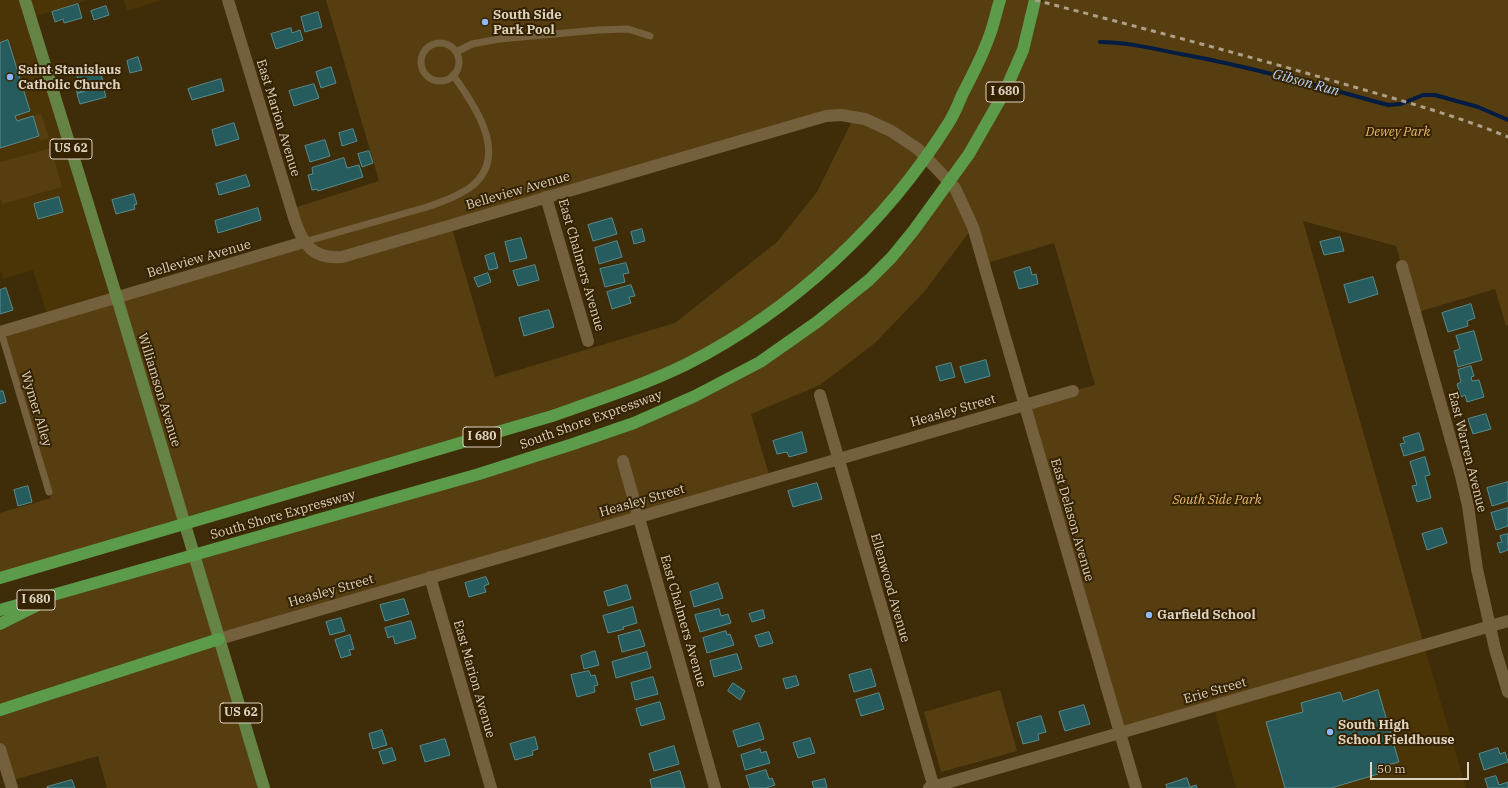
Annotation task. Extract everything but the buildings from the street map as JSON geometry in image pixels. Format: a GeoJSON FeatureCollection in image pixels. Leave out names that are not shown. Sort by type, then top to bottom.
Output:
{"type":"FeatureCollection","features":[{"type":"Feature","properties":{"kind":"highway","name":"South Shore Expressway"},"geometry":{"type":"LineString","coordinates":[[0,578],[552,416],[620,393],[687,363],[740,334],[792,297],[822,272],[844,252],[906,185],[949,123],[986,44],[1000,0]]}},
{"type":"Feature","properties":{"kind":"highway"},"geometry":{"type":"LineString","coordinates":[[1032,23],[1035,0]]}},
{"type":"Feature","properties":{"kind":"highway"},"geometry":{"type":"LineString","coordinates":[[1032,23],[1043,0]]}},
{"type":"Feature","properties":{"kind":"highway","name":"South Shore Expressway"},"geometry":{"type":"LineString","coordinates":[[0,610],[487,472],[573,444],[634,423],[695,396],[760,362],[817,322],[869,280],[892,257],[932,207],[969,154],[1005,91],[1023,50],[1032,23]]}},
{"type":"Feature","properties":{"kind":"highway"},"geometry":{"type":"LineString","coordinates":[[0,624],[72,589]]}},
{"type":"Feature","properties":{"kind":"highway"},"geometry":{"type":"LineString","coordinates":[[0,710],[219,638]]}},
{"type":"Feature","properties":{"kind":"main road","name":"Williamson Avenue"},"geometry":{"type":"LineString","coordinates":[[25,0],[264,788]]}},
{"type":"Feature","properties":{"kind":"street","name":"East Marion Avenue"},"geometry":{"type":"LineString","coordinates":[[228,0],[295,221],[304,242]]}},
{"type":"Feature","properties":{"kind":"street","name":"Belleview Avenue"},"geometry":{"type":"LineString","coordinates":[[0,332],[304,242],[312,250],[323,257],[342,257],[826,116],[854,117],[876,123],[918,149],[955,188],[973,227],[982,259]]}},
{"type":"Feature","properties":{"kind":"street","name":"East Chalmers Avenue"},"geometry":{"type":"LineString","coordinates":[[546,197],[588,341]]}},
{"type":"Feature","properties":{"kind":"street","name":"East Delason Avenue"},"geometry":{"type":"LineString","coordinates":[[982,259],[1136,788]]}},
{"type":"Feature","properties":{"kind":"street","name":"East Warren Avenue"},"geometry":{"type":"LineString","coordinates":[[1402,266],[1461,476],[1468,506],[1477,569],[1490,626],[1508,692]]}},
{"type":"Feature","properties":{"kind":"street","name":"Heasley Street"},"geometry":{"type":"LineString","coordinates":[[219,638],[1073,391]]}},
{"type":"Feature","properties":{"kind":"street","name":"Ellenwood Avenue"},"geometry":{"type":"LineString","coordinates":[[820,395],[932,788]]}},
{"type":"Feature","properties":{"kind":"street","name":"East Chalmers Avenue"},"geometry":{"type":"LineString","coordinates":[[623,461],[715,788]]}},
{"type":"Feature","properties":{"kind":"street","name":"East Marion Avenue"},"geometry":{"type":"LineString","coordinates":[[430,577],[491,788]]}},
{"type":"Feature","properties":{"kind":"street","name":"Erie Street"},"geometry":{"type":"LineString","coordinates":[[932,788],[1508,621]]}},
{"type":"Feature","properties":{"kind":"street"},"geometry":{"type":"LineString","coordinates":[[0,749],[12,788]]}},
{"type":"Feature","properties":{"kind":"lane"},"geometry":{"type":"LineString","coordinates":[[456,52],[472,44],[498,39],[598,30],[628,29],[650,36]]}},
{"type":"Feature","properties":{"kind":"lane"},"geometry":{"type":"LineString","coordinates":[[435,44],[447,44],[456,52],[458,64],[453,75],[442,80],[436,80],[430,78],[422,68],[421,62],[425,50],[435,44]]}},
{"type":"Feature","properties":{"kind":"lane"},"geometry":{"type":"LineString","coordinates":[[304,242],[427,207],[463,192],[479,179],[488,158],[486,133],[471,100],[453,75]]}},
{"type":"Feature","properties":{"kind":"lane","name":"Wymer Alley"},"geometry":{"type":"LineString","coordinates":[[0,332],[49,492]]}},
{"type":"Feature","properties":{"kind":"shaded area"},"geometry":{"type":"Polygon","coordinates":[[[0,0],[89,0],[30,18],[117,298],[48,318],[33,270],[3,279],[0,269],[0,0]]]}},
{"type":"Feature","properties":{"kind":"shaded area"},"geometry":{"type":"Polygon","coordinates":[[[124,0],[162,0],[127,11],[124,0]]]}},
{"type":"Feature","properties":{"kind":"shaded area"},"geometry":{"type":"Polygon","coordinates":[[[1424,645],[1466,788],[1236,788],[1213,706],[1424,645]]]}},
{"type":"Feature","properties":{"kind":"green space"},"geometry":{"type":"Polygon","coordinates":[[[326,0],[1035,0],[1043,2],[1044,0],[1508,0],[1508,325],[1506,326],[1495,289],[1415,313],[1396,246],[1303,221],[1424,645],[1119,733],[1024,405],[1095,385],[1054,243],[984,264],[973,227],[924,292],[875,343],[820,385],[751,414],[770,478],[219,638],[258,788],[107,788],[98,756],[10,781],[0,749],[0,610],[573,444],[724,382],[869,280],[949,182],[925,156],[906,185],[792,297],[655,378],[0,578],[0,513],[51,498],[1,332],[304,242],[291,209],[379,181],[326,0]],[[841,115],[451,225],[495,377],[675,323],[777,242],[817,192],[854,117],[841,115]]]}},
{"type":"Feature","properties":{"kind":"green space"},"geometry":{"type":"Polygon","coordinates":[[[41,113],[49,138],[40,141],[33,116],[41,113]]]}},
{"type":"Feature","properties":{"kind":"green space"},"geometry":{"type":"Polygon","coordinates":[[[51,148],[62,187],[2,204],[0,199],[0,162],[51,148]]]}},
{"type":"Feature","properties":{"kind":"green space"},"geometry":{"type":"Polygon","coordinates":[[[1000,690],[1017,751],[941,772],[924,712],[1000,690]]]}},
{"type":"Feature","properties":{"kind":"waterway","name":"Gibson Run"},"geometry":{"type":"LineString","coordinates":[[1100,42],[1141,46],[1207,59],[1311,84],[1388,105],[1401,104],[1423,95],[1435,95],[1478,107],[1508,120]]}},
{"type":"Feature","properties":{"kind":"railway"},"geometry":{"type":"LineString","coordinates":[[1035,0],[1229,51],[1306,73],[1447,115],[1508,137]]}},
{"type":"Feature","properties":{"kind":"place","name":"South Side Park Pool"},"geometry":{"type":"Point","coordinates":[485,22]}},
{"type":"Feature","properties":{"kind":"place","name":"Saint Stanislaus Catholic Church"},"geometry":{"type":"Point","coordinates":[10,77]}},
{"type":"Feature","properties":{"kind":"place","name":"Garfield School"},"geometry":{"type":"Point","coordinates":[1149,615]}},
{"type":"Feature","properties":{"kind":"place","name":"South High School Fieldhouse"},"geometry":{"type":"Point","coordinates":[1330,732]}},
{"type":"Feature","properties":{"kind":"park label","name":"Dewey Park"},"geometry":{"type":"Point","coordinates":[1398,132]}},
{"type":"Feature","properties":{"kind":"park label","name":"South Side Park"},"geometry":{"type":"Point","coordinates":[1217,500]}}]}
